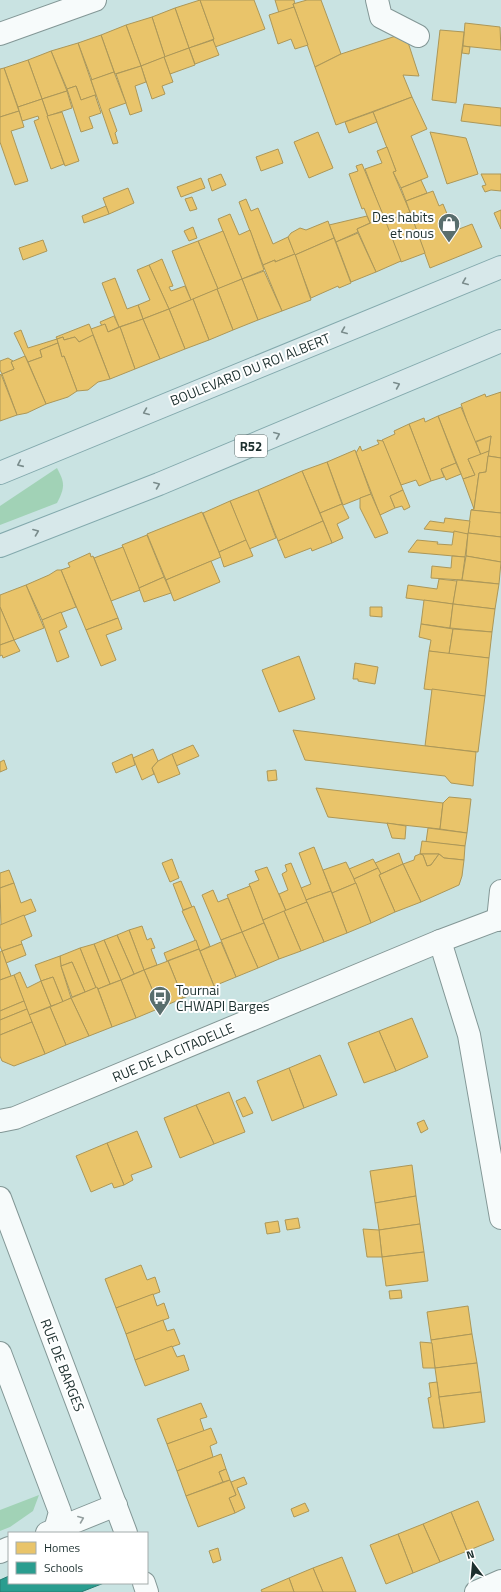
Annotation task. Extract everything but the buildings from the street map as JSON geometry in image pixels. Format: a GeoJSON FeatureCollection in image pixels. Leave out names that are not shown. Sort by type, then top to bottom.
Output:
{"type":"FeatureCollection","features":[{"type":"Feature","properties":{"kind":"main road","name":"BOULEVARD DU ROI ALBERT"},"geometry":{"type":"LineString","coordinates":[[0,473],[501,267]]}},
{"type":"Feature","properties":{"kind":"main road","name":"R52"},"geometry":{"type":"LineString","coordinates":[[0,546],[159,484],[501,341]]}},
{"type":"Feature","properties":{"kind":"street"},"geometry":{"type":"LineString","coordinates":[[0,34],[95,0]]}},
{"type":"Feature","properties":{"kind":"street"},"geometry":{"type":"LineString","coordinates":[[377,0],[381,17],[418,36]]}},
{"type":"Feature","properties":{"kind":"street"},"geometry":{"type":"LineString","coordinates":[[499,919],[501,891]]}},
{"type":"Feature","properties":{"kind":"street","name":"RUE DE LA CITADELLE"},"geometry":{"type":"LineString","coordinates":[[0,1121],[22,1115],[440,941],[499,919]]}},
{"type":"Feature","properties":{"kind":"street"},"geometry":{"type":"LineString","coordinates":[[440,941],[469,1035],[501,1218]]}},
{"type":"Feature","properties":{"kind":"street","name":"RUE DE BARGES"},"geometry":{"type":"LineString","coordinates":[[0,1198],[126,1532]]}},
{"type":"Feature","properties":{"kind":"street"},"geometry":{"type":"LineString","coordinates":[[0,1353],[60,1512],[51,1531]]}},
{"type":"Feature","properties":{"kind":"street"},"geometry":{"type":"LineString","coordinates":[[51,1531],[116,1505]]}},
{"type":"Feature","properties":{"kind":"street"},"geometry":{"type":"LineString","coordinates":[[476,1592],[501,1581]]}},
{"type":"Feature","properties":{"kind":"green space"},"geometry":{"type":"Polygon","coordinates":[[[57,468],[63,481],[63,489],[57,503],[0,525],[0,506],[57,468]]]}},
{"type":"Feature","properties":{"kind":"green space"},"geometry":{"type":"Polygon","coordinates":[[[39,1495],[33,1511],[10,1527],[0,1531],[0,1510],[39,1495]]]}},
{"type":"Feature","properties":{"kind":"place","name":"Des habits et nous"},"geometry":{"type":"Point","coordinates":[449,244]}},
{"type":"Feature","properties":{"kind":"place","name":"Tournai CHWAPI Barges"},"geometry":{"type":"Point","coordinates":[160,1016]}}]}
